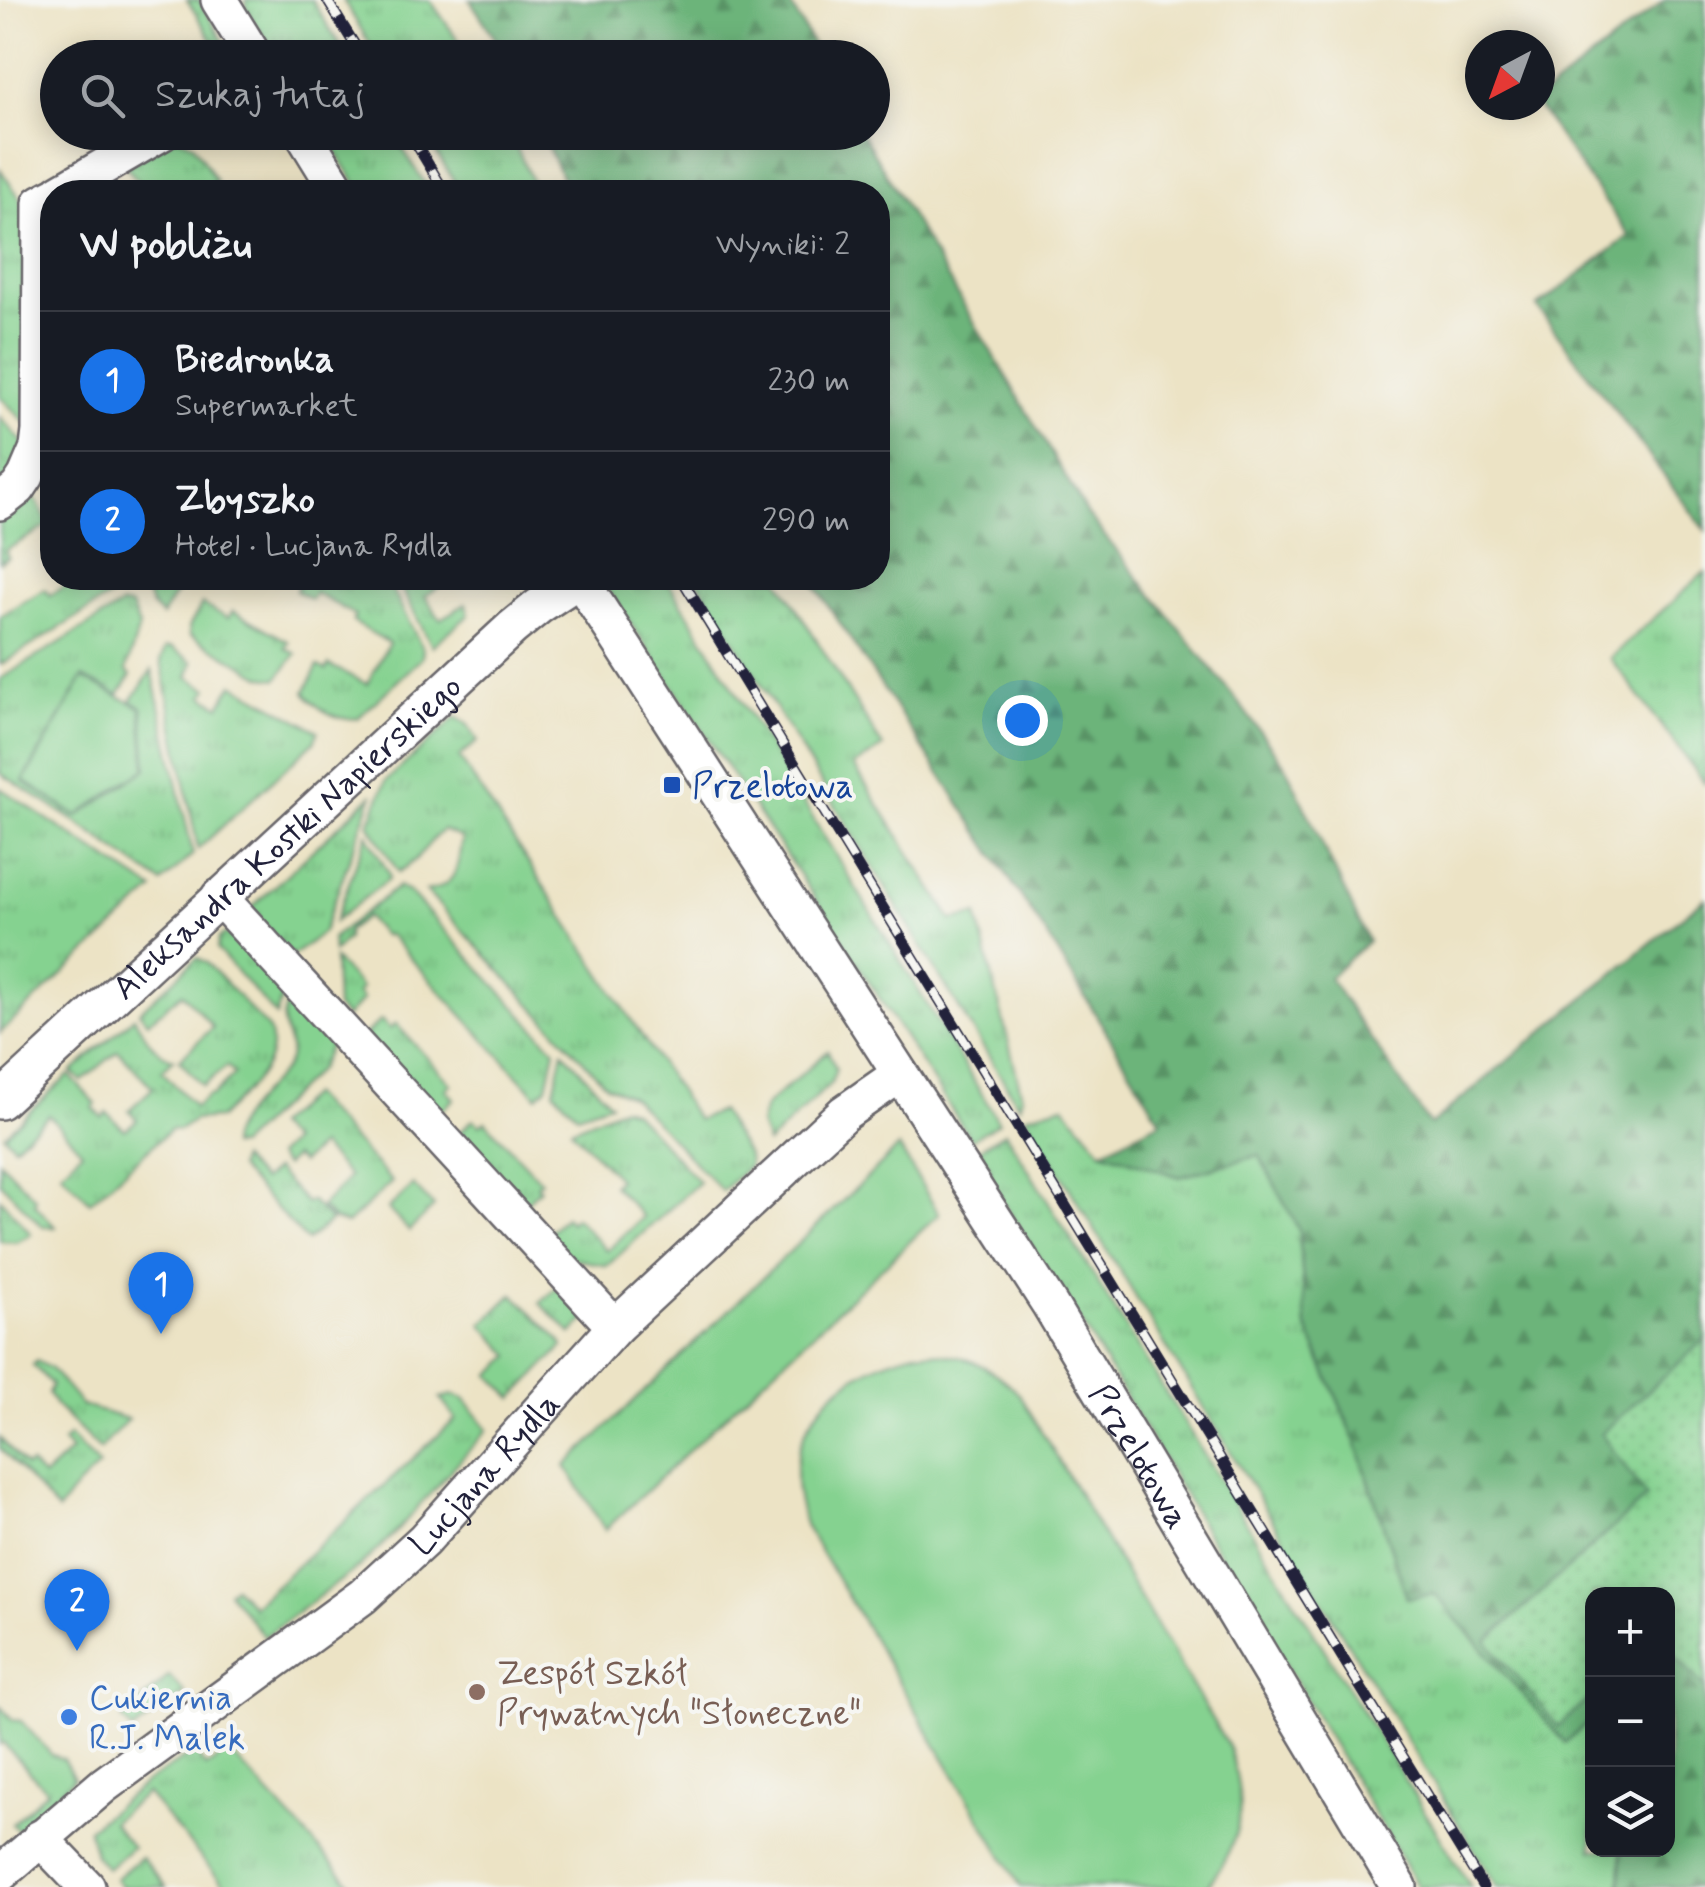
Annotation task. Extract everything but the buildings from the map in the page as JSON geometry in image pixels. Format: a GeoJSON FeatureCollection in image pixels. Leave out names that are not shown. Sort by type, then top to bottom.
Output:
{"type":"FeatureCollection","features":[{"type":"Feature","properties":{"kind":"street"},"geometry":{"type":"LineString","coordinates":[[219,0],[244,40]]}},
{"type":"Feature","properties":{"kind":"street"},"geometry":{"type":"LineString","coordinates":[[81,180],[132,150]]}},
{"type":"Feature","properties":{"kind":"street"},"geometry":{"type":"LineString","coordinates":[[313,150],[332,180]]}},
{"type":"Feature","properties":{"kind":"street"},"geometry":{"type":"LineString","coordinates":[[0,502],[18,488],[38,448],[40,430]]}},
{"type":"Feature","properties":{"kind":"street","name":"Aleksandra Kostki Napierskiego"},"geometry":{"type":"LineString","coordinates":[[0,1101],[512,628],[562,590]]}},
{"type":"Feature","properties":{"kind":"street","name":"Przelotowa"},"geometry":{"type":"LineString","coordinates":[[588,590],[1070,1338],[1399,1887]]}},
{"type":"Feature","properties":{"kind":"street"},"geometry":{"type":"LineString","coordinates":[[219,898],[615,1327]]}},
{"type":"Feature","properties":{"kind":"street","name":"Lucjana Rydla"},"geometry":{"type":"LineString","coordinates":[[0,1874],[104,1785],[363,1596],[397,1566],[615,1327],[844,1113],[900,1074]]}},
{"type":"Feature","properties":{"kind":"street"},"geometry":{"type":"LineString","coordinates":[[40,1838],[86,1887]]}},
{"type":"Feature","properties":{"kind":"green space"},"geometry":{"type":"Polygon","coordinates":[[[187,0],[199,0],[223,40],[212,40],[187,0]]]}},
{"type":"Feature","properties":{"kind":"green space"},"geometry":{"type":"Polygon","coordinates":[[[246,0],[312,0],[337,40],[266,40],[247,11],[246,0]]]}},
{"type":"Feature","properties":{"kind":"green space"},"geometry":{"type":"Polygon","coordinates":[[[343,0],[430,0],[458,40],[368,40],[343,0]]]}},
{"type":"Feature","properties":{"kind":"green space"},"geometry":{"type":"Polygon","coordinates":[[[470,0],[788,0],[810,40],[496,40],[470,0]]]}},
{"type":"Feature","properties":{"kind":"green space"},"geometry":{"type":"Polygon","coordinates":[[[1665,0],[1705,0],[1705,530],[1537,307],[1629,236],[1548,120],[1555,120],[1555,86],[1665,0]]]}},
{"type":"Feature","properties":{"kind":"green space"},"geometry":{"type":"Polygon","coordinates":[[[152,150],[197,150],[215,180],[137,180],[125,166],[152,150]]]}},
{"type":"Feature","properties":{"kind":"green space"},"geometry":{"type":"Polygon","coordinates":[[[335,150],[404,150],[422,180],[353,180],[335,150]]]}},
{"type":"Feature","properties":{"kind":"green space"},"geometry":{"type":"Polygon","coordinates":[[[435,150],[518,150],[532,180],[453,180],[435,150]]]}},
{"type":"Feature","properties":{"kind":"green space"},"geometry":{"type":"Polygon","coordinates":[[[549,150],[872,150],[890,180],[563,180],[549,150]]]}},
{"type":"Feature","properties":{"kind":"green space"},"geometry":{"type":"Polygon","coordinates":[[[0,169],[20,198],[26,222],[29,426],[0,397],[0,169]]]}},
{"type":"Feature","properties":{"kind":"green space"},"geometry":{"type":"Polygon","coordinates":[[[890,180],[1088,515],[1286,767],[1368,941],[1329,978],[1430,1125],[1705,898],[1705,1339],[1601,1434],[1647,1497],[1487,1641],[1558,1726],[1585,1702],[1585,1725],[1565,1743],[1435,1594],[1407,1598],[1356,1442],[1306,1326],[1299,1230],[1259,1155],[1180,1177],[1102,1151],[1161,1121],[1050,940],[818,590],[890,590],[890,180]]]}},
{"type":"Feature","properties":{"kind":"green space"},"geometry":{"type":"Polygon","coordinates":[[[0,417],[28,448],[0,489],[0,417]]]}},
{"type":"Feature","properties":{"kind":"green space"},"geometry":{"type":"Polygon","coordinates":[[[29,497],[40,507],[40,530],[5,551],[8,557],[0,562],[0,514],[29,497]]]}},
{"type":"Feature","properties":{"kind":"green space"},"geometry":{"type":"Polygon","coordinates":[[[1705,572],[1705,783],[1610,658],[1705,572]]]}},
{"type":"Feature","properties":{"kind":"green space"},"geometry":{"type":"Polygon","coordinates":[[[43,590],[50,595],[59,590],[119,590],[0,665],[0,616],[43,590]]]}},
{"type":"Feature","properties":{"kind":"green space"},"geometry":{"type":"Polygon","coordinates":[[[146,590],[178,590],[162,616],[151,605],[146,590]]]}},
{"type":"Feature","properties":{"kind":"green space"},"geometry":{"type":"Polygon","coordinates":[[[392,590],[423,649],[422,658],[358,718],[328,713],[305,692],[318,666],[326,670],[329,665],[367,684],[389,643],[353,622],[355,615],[315,593],[311,599],[296,591],[392,590]]]}},
{"type":"Feature","properties":{"kind":"green space"},"geometry":{"type":"Polygon","coordinates":[[[402,590],[434,590],[425,596],[440,619],[466,604],[469,615],[432,646],[402,590]]]}},
{"type":"Feature","properties":{"kind":"green space"},"geometry":{"type":"Polygon","coordinates":[[[608,590],[673,590],[999,1122],[971,1140],[811,892],[608,590]]]}},
{"type":"Feature","properties":{"kind":"green space"},"geometry":{"type":"Polygon","coordinates":[[[703,590],[785,590],[883,747],[854,766],[952,920],[977,915],[1022,1096],[1019,1106],[703,590]]]}},
{"type":"Feature","properties":{"kind":"green space"},"geometry":{"type":"Polygon","coordinates":[[[202,604],[228,618],[233,611],[289,642],[285,648],[296,654],[277,679],[263,677],[190,635],[189,627],[202,604]]]}},
{"type":"Feature","properties":{"kind":"green space"},"geometry":{"type":"Polygon","coordinates":[[[122,605],[131,606],[139,627],[126,671],[131,675],[119,695],[83,677],[23,781],[77,817],[147,769],[142,707],[131,701],[152,670],[193,854],[162,883],[0,773],[0,679],[122,605]]]}},
{"type":"Feature","properties":{"kind":"green space"},"geometry":{"type":"Polygon","coordinates":[[[165,648],[172,648],[193,662],[188,677],[208,689],[204,696],[220,706],[233,684],[318,731],[314,742],[198,849],[161,661],[165,648]]]}},
{"type":"Feature","properties":{"kind":"green space"},"geometry":{"type":"Polygon","coordinates":[[[83,678],[141,708],[146,768],[77,816],[24,781],[83,678]]]}},
{"type":"Feature","properties":{"kind":"green space"},"geometry":{"type":"Polygon","coordinates":[[[456,717],[467,724],[478,741],[459,757],[697,1120],[720,1111],[748,1156],[749,1166],[722,1191],[632,1097],[606,1085],[426,891],[451,879],[462,838],[443,830],[398,872],[369,824],[386,781],[456,717]]]}},
{"type":"Feature","properties":{"kind":"green space"},"geometry":{"type":"Polygon","coordinates":[[[0,788],[154,890],[0,1033],[0,788]]]}},
{"type":"Feature","properties":{"kind":"green space"},"geometry":{"type":"Polygon","coordinates":[[[373,794],[323,932],[292,956],[250,909],[373,794]]]}},
{"type":"Feature","properties":{"kind":"green space"},"geometry":{"type":"Polygon","coordinates":[[[367,834],[389,879],[335,921],[367,834]]]}},
{"type":"Feature","properties":{"kind":"green space"},"geometry":{"type":"Polygon","coordinates":[[[399,886],[410,893],[555,1050],[547,1087],[537,1096],[388,934],[384,936],[366,917],[347,931],[347,939],[333,952],[332,938],[399,886]]]}},
{"type":"Feature","properties":{"kind":"green space"},"geometry":{"type":"Polygon","coordinates":[[[224,934],[236,936],[285,988],[276,1016],[217,949],[224,934]]]}},
{"type":"Feature","properties":{"kind":"green space"},"geometry":{"type":"Polygon","coordinates":[[[197,958],[207,963],[269,1030],[271,1043],[265,1068],[219,1118],[194,1120],[179,1130],[171,1129],[90,1202],[61,1172],[82,1151],[49,1115],[14,1146],[4,1135],[69,1075],[96,1104],[93,1108],[102,1117],[107,1113],[125,1130],[137,1120],[129,1110],[153,1088],[118,1051],[82,1081],[72,1072],[134,1017],[155,1048],[174,1059],[162,1071],[195,1107],[212,1096],[235,1074],[227,1066],[203,1086],[179,1060],[213,1027],[182,993],[148,1022],[139,1012],[197,958]]]}},
{"type":"Feature","properties":{"kind":"green space"},"geometry":{"type":"Polygon","coordinates":[[[334,959],[361,988],[357,993],[363,1000],[346,1017],[336,1008],[334,959]]]}},
{"type":"Feature","properties":{"kind":"green space"},"geometry":{"type":"Polygon","coordinates":[[[290,996],[332,1040],[320,1068],[239,1146],[230,1146],[243,1115],[286,1067],[290,1046],[283,1020],[290,996]]]}},
{"type":"Feature","properties":{"kind":"green space"},"geometry":{"type":"Polygon","coordinates":[[[381,1020],[390,1029],[396,1024],[451,1084],[446,1089],[454,1099],[436,1116],[364,1036],[381,1020]]]}},
{"type":"Feature","properties":{"kind":"green space"},"geometry":{"type":"Polygon","coordinates":[[[563,1051],[610,1103],[577,1114],[554,1091],[563,1051]]]}},
{"type":"Feature","properties":{"kind":"green space"},"geometry":{"type":"Polygon","coordinates":[[[828,1051],[836,1069],[831,1083],[767,1144],[760,1124],[765,1106],[828,1051]]]}},
{"type":"Feature","properties":{"kind":"green space"},"geometry":{"type":"Polygon","coordinates":[[[311,1095],[392,1182],[347,1224],[334,1220],[321,1207],[349,1177],[320,1146],[301,1163],[294,1157],[284,1166],[276,1156],[291,1142],[275,1126],[311,1095]]]}},
{"type":"Feature","properties":{"kind":"green space"},"geometry":{"type":"Polygon","coordinates":[[[1064,1105],[1102,1151],[1180,1177],[1259,1155],[1299,1230],[1306,1326],[1356,1442],[1407,1597],[1435,1594],[1565,1742],[1585,1725],[1585,1857],[1622,1857],[1620,1887],[1497,1887],[1025,1116],[1064,1105]]]}},
{"type":"Feature","properties":{"kind":"green space"},"geometry":{"type":"Polygon","coordinates":[[[623,1107],[633,1111],[699,1182],[607,1266],[558,1255],[542,1238],[565,1217],[570,1222],[575,1217],[607,1251],[643,1217],[613,1185],[618,1179],[571,1129],[623,1107]]]}},
{"type":"Feature","properties":{"kind":"green space"},"geometry":{"type":"Polygon","coordinates":[[[473,1119],[480,1125],[485,1121],[541,1181],[537,1185],[540,1189],[522,1207],[456,1136],[473,1119]]]}},
{"type":"Feature","properties":{"kind":"green space"},"geometry":{"type":"Polygon","coordinates":[[[1005,1132],[1471,1887],[1418,1887],[1088,1334],[987,1178],[991,1169],[979,1149],[1005,1132]]]}},
{"type":"Feature","properties":{"kind":"green space"},"geometry":{"type":"Polygon","coordinates":[[[899,1147],[939,1214],[605,1530],[566,1466],[899,1147]]]}},
{"type":"Feature","properties":{"kind":"green space"},"geometry":{"type":"Polygon","coordinates":[[[240,1159],[262,1181],[275,1169],[307,1204],[311,1201],[331,1221],[307,1241],[238,1168],[240,1159]]]}},
{"type":"Feature","properties":{"kind":"green space"},"geometry":{"type":"Polygon","coordinates":[[[0,1161],[36,1199],[34,1203],[55,1227],[43,1227],[0,1182],[0,1161]]]}},
{"type":"Feature","properties":{"kind":"green space"},"geometry":{"type":"Polygon","coordinates":[[[413,1185],[434,1207],[409,1231],[388,1209],[413,1185]]]}},
{"type":"Feature","properties":{"kind":"green space"},"geometry":{"type":"Polygon","coordinates":[[[0,1198],[31,1234],[17,1242],[0,1241],[0,1198]]]}},
{"type":"Feature","properties":{"kind":"green space"},"geometry":{"type":"Polygon","coordinates":[[[560,1285],[589,1316],[572,1334],[540,1303],[560,1285]]]}},
{"type":"Feature","properties":{"kind":"green space"},"geometry":{"type":"Polygon","coordinates":[[[513,1294],[563,1347],[513,1398],[490,1375],[511,1356],[482,1324],[513,1294]]]}},
{"type":"Feature","properties":{"kind":"green space"},"geometry":{"type":"Polygon","coordinates":[[[1705,1339],[1705,1688],[1675,1656],[1675,1587],[1585,1587],[1585,1702],[1558,1727],[1487,1641],[1647,1497],[1601,1434],[1705,1339]]]}},
{"type":"Feature","properties":{"kind":"green space"},"geometry":{"type":"Polygon","coordinates":[[[916,1352],[946,1354],[973,1362],[997,1375],[1020,1395],[1229,1748],[1239,1788],[1239,1821],[1228,1853],[1207,1887],[1021,1887],[806,1527],[797,1494],[797,1464],[803,1437],[816,1413],[834,1392],[858,1375],[916,1352]]]}},
{"type":"Feature","properties":{"kind":"green space"},"geometry":{"type":"Polygon","coordinates":[[[37,1361],[51,1369],[82,1406],[128,1419],[100,1450],[55,1405],[48,1393],[52,1385],[33,1365],[37,1361]]]}},
{"type":"Feature","properties":{"kind":"green space"},"geometry":{"type":"Polygon","coordinates":[[[453,1395],[464,1399],[488,1429],[395,1533],[360,1566],[264,1637],[228,1592],[234,1587],[253,1606],[456,1419],[440,1398],[453,1395]]]}},
{"type":"Feature","properties":{"kind":"green space"},"geometry":{"type":"Polygon","coordinates":[[[69,1436],[99,1466],[58,1511],[0,1448],[0,1438],[26,1467],[30,1464],[43,1477],[71,1451],[63,1442],[69,1436]]]}},
{"type":"Feature","properties":{"kind":"green space"},"geometry":{"type":"Polygon","coordinates":[[[1675,1656],[1705,1688],[1705,1887],[1620,1887],[1622,1857],[1675,1857],[1675,1656]]]}},
{"type":"Feature","properties":{"kind":"green space"},"geometry":{"type":"Polygon","coordinates":[[[169,1676],[185,1693],[133,1731],[122,1719],[169,1676]]]}},
{"type":"Feature","properties":{"kind":"green space"},"geometry":{"type":"Polygon","coordinates":[[[0,1706],[13,1720],[21,1721],[52,1755],[63,1759],[74,1778],[18,1831],[12,1824],[47,1791],[3,1743],[0,1745],[0,1706]]]}},
{"type":"Feature","properties":{"kind":"green space"},"geometry":{"type":"Polygon","coordinates":[[[229,1751],[354,1887],[226,1887],[146,1793],[111,1822],[132,1847],[107,1869],[95,1855],[88,1829],[148,1781],[195,1752],[206,1767],[229,1751]]]}},
{"type":"Feature","properties":{"kind":"green space"},"geometry":{"type":"Polygon","coordinates":[[[141,1857],[166,1887],[122,1887],[115,1879],[141,1857]]]}},
{"type":"Feature","properties":{"kind":"railway"},"geometry":{"type":"LineString","coordinates":[[327,0],[352,40]]}},
{"type":"Feature","properties":{"kind":"railway"},"geometry":{"type":"LineString","coordinates":[[420,150],[438,180]]}},
{"type":"Feature","properties":{"kind":"railway"},"geometry":{"type":"LineString","coordinates":[[688,590],[1483,1887]]}},
{"type":"Feature","properties":{"kind":"place","name":"Przelotowa"},"geometry":{"type":"Point","coordinates":[672,785]}},
{"type":"Feature","properties":{"kind":"place","name":"Biedronka"},"geometry":{"type":"Point","coordinates":[161,1334]}},
{"type":"Feature","properties":{"kind":"place","name":"Zbyszko"},"geometry":{"type":"Point","coordinates":[77,1651]}},
{"type":"Feature","properties":{"kind":"place","name":"Zespół Szkół Prywatnych \"Słoneczne\""},"geometry":{"type":"Point","coordinates":[477,1692]}},
{"type":"Feature","properties":{"kind":"place","name":"Cukiernia R.J. Malek"},"geometry":{"type":"Point","coordinates":[69,1717]}}]}
